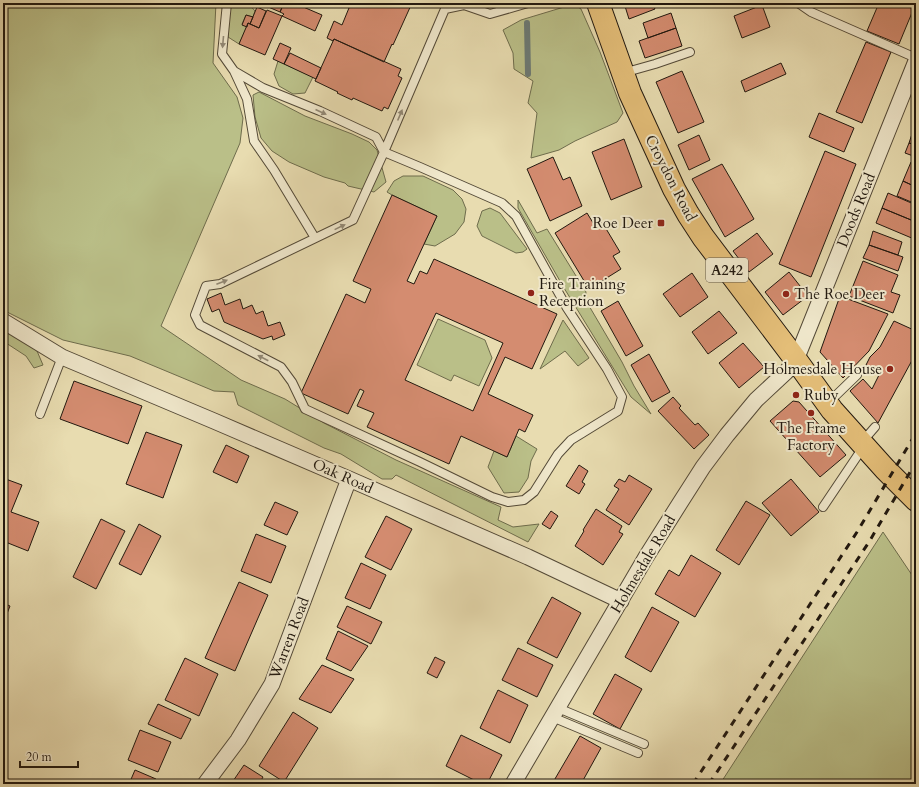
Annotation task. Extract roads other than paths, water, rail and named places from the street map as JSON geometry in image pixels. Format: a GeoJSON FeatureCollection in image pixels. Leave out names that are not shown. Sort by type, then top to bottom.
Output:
{"type":"FeatureCollection","features":[{"type":"Feature","properties":{"kind":"main road","name":"Croydon Road"},"geometry":{"type":"LineString","coordinates":[[598,3],[630,93],[674,189],[688,214],[703,237],[828,404],[867,438],[885,469],[916,500]]}},
{"type":"Feature","properties":{"kind":"street","name":"Doods Road"},"geometry":{"type":"LineString","coordinates":[[796,360],[916,60]]}},
{"type":"Feature","properties":{"kind":"street","name":"Oak Road"},"geometry":{"type":"LineString","coordinates":[[3,321],[62,357],[214,421],[520,554],[621,601]]}},
{"type":"Feature","properties":{"kind":"street","name":"Holmesdale Road"},"geometry":{"type":"LineString","coordinates":[[513,784],[680,502],[703,467],[756,400],[786,372],[796,360]]}},
{"type":"Feature","properties":{"kind":"street","name":"Warren Road"},"geometry":{"type":"LineString","coordinates":[[205,784],[238,740],[272,684],[348,479]]}},
{"type":"Feature","properties":{"kind":"lane"},"geometry":{"type":"LineString","coordinates":[[227,3],[222,54],[234,71],[247,99],[254,141],[274,170],[316,238]]}},
{"type":"Feature","properties":{"kind":"lane"},"geometry":{"type":"LineString","coordinates":[[234,71],[263,88],[320,111],[376,137],[384,152],[420,166],[502,203],[516,216],[567,308],[607,369],[622,397],[618,411],[571,440],[558,454],[534,492],[524,500],[508,502],[492,497],[305,409],[292,382],[281,367],[200,325],[195,315],[206,286],[220,284],[353,220],[384,152],[445,9],[464,4],[490,14],[528,3]]}},
{"type":"Feature","properties":{"kind":"lane"},"geometry":{"type":"LineString","coordinates":[[798,3],[810,12],[916,60]]}},
{"type":"Feature","properties":{"kind":"lane"},"geometry":{"type":"LineString","coordinates":[[623,73],[690,52]]}},
{"type":"Feature","properties":{"kind":"lane"},"geometry":{"type":"LineString","coordinates":[[40,414],[62,357]]}},
{"type":"Feature","properties":{"kind":"lane"},"geometry":{"type":"LineString","coordinates":[[828,404],[857,375]]}},
{"type":"Feature","properties":{"kind":"lane"},"geometry":{"type":"LineString","coordinates":[[823,507],[867,438]]}},
{"type":"Feature","properties":{"kind":"lane"},"geometry":{"type":"LineString","coordinates":[[555,713],[644,744]]}},
{"type":"Feature","properties":{"kind":"lane"},"geometry":{"type":"LineString","coordinates":[[555,713],[638,753]]}},
{"type":"Feature","properties":{"kind":"waterway"},"geometry":{"type":"LineString","coordinates":[[527,23],[528,74]]}},
{"type":"Feature","properties":{"kind":"railway"},"geometry":{"type":"LineString","coordinates":[[693,784],[857,532],[916,433]]}},
{"type":"Feature","properties":{"kind":"railway"},"geometry":{"type":"LineString","coordinates":[[709,784],[869,542],[916,462]]}},
{"type":"Feature","properties":{"kind":"place","name":"Roe Deer"},"geometry":{"type":"Point","coordinates":[661,223]}},
{"type":"Feature","properties":{"kind":"place","name":"Fire Training Reception"},"geometry":{"type":"Point","coordinates":[531,293]}},
{"type":"Feature","properties":{"kind":"place","name":"The Roe Deer"},"geometry":{"type":"Point","coordinates":[786,294]}},
{"type":"Feature","properties":{"kind":"place","name":"Holmesdale House"},"geometry":{"type":"Point","coordinates":[890,369]}},
{"type":"Feature","properties":{"kind":"place","name":"Ruby"},"geometry":{"type":"Point","coordinates":[796,395]}},
{"type":"Feature","properties":{"kind":"place","name":"The Frame Factory"},"geometry":{"type":"Point","coordinates":[811,413]}}]}
